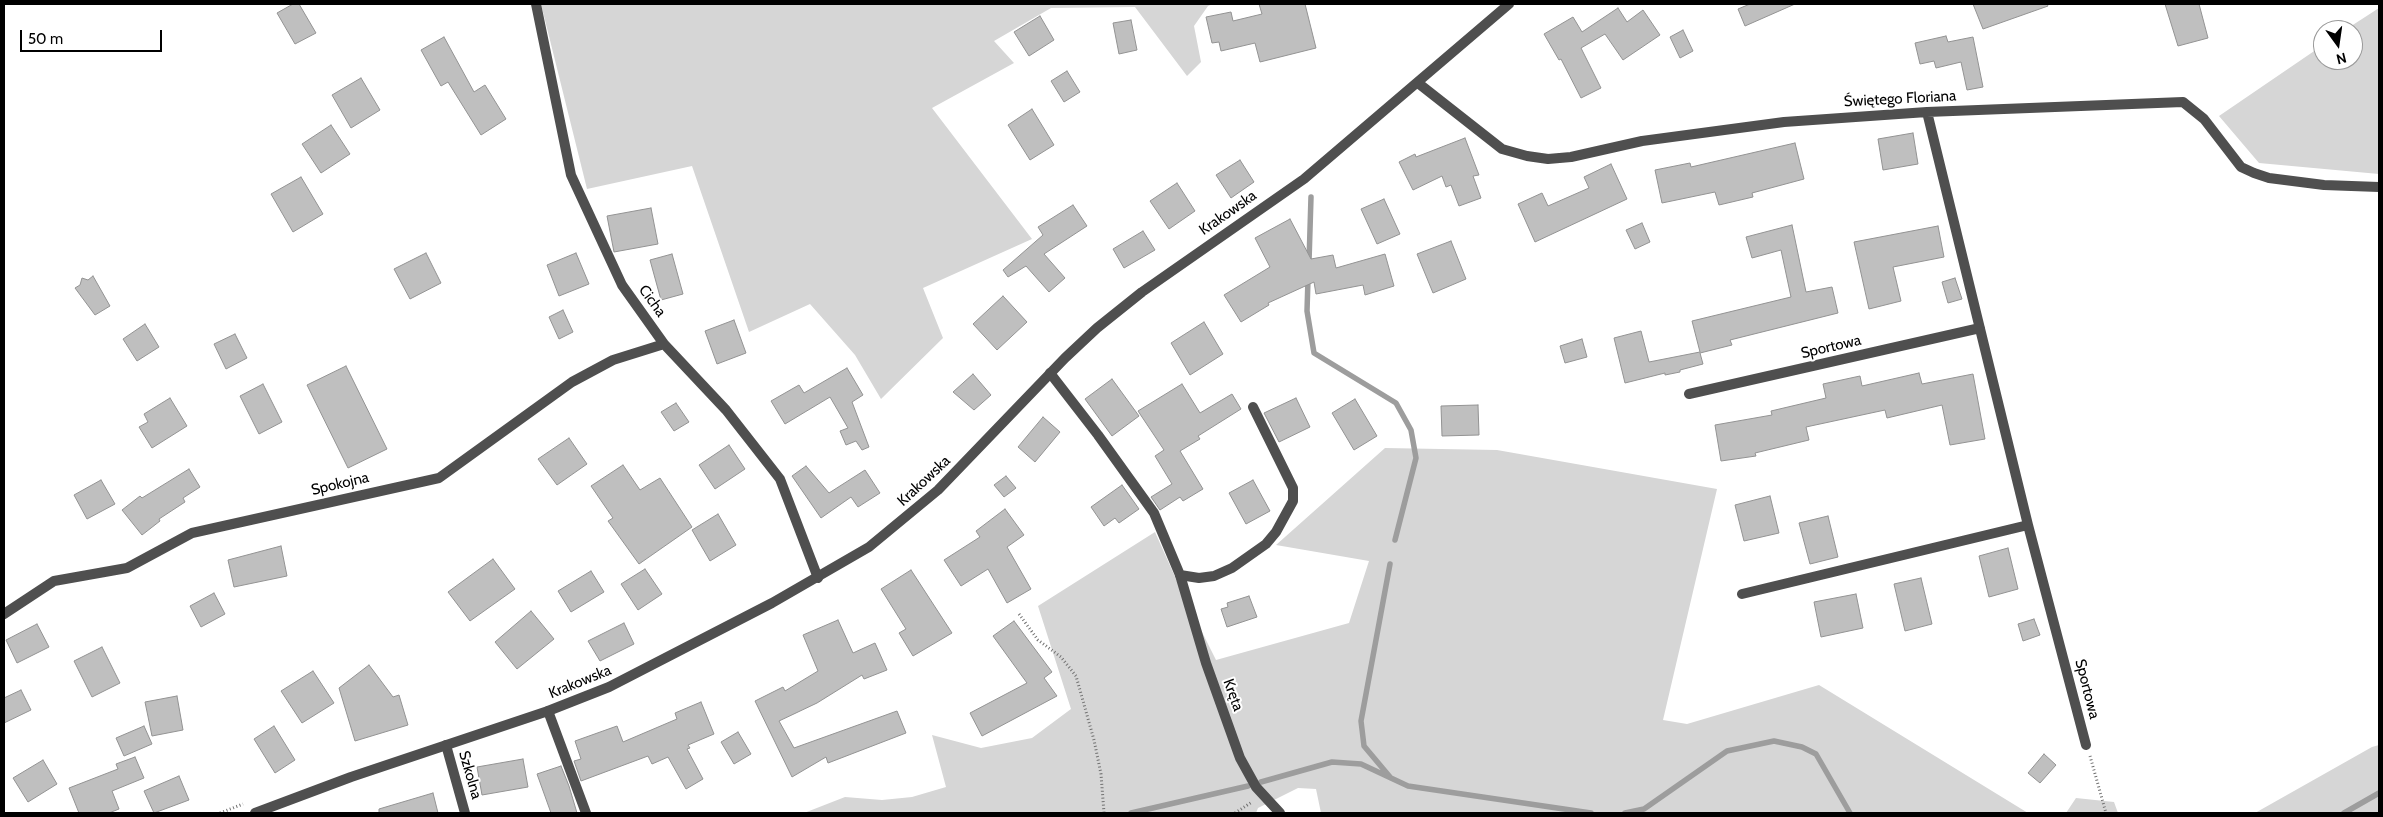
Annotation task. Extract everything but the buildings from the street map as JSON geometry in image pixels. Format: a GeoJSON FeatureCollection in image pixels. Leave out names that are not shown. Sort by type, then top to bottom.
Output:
{"type":"FeatureCollection","features":[{"type":"Feature","properties":{"kind":"street","name":"Cicha"},"geometry":{"type":"LineString","coordinates":[[536,4],[571,175],[622,286],[664,344],[726,410],[780,479],[818,578]]}},
{"type":"Feature","properties":{"kind":"street","name":"Krakowska"},"geometry":{"type":"LineString","coordinates":[[255,813],[548,711],[642,672],[818,578],[869,547],[914,512],[962,466],[1050,373],[1097,328],[1142,292],[1304,179],[1509,4]]}},
{"type":"Feature","properties":{"kind":"street","name":"Świętego Floriana"},"geometry":{"type":"LineString","coordinates":[[1418,83],[1502,149],[1527,156],[1548,159],[1571,157],[1642,141],[1784,122],[1927,112],[2183,102],[2204,118],[2240,167],[2269,178],[2324,185],[2379,187]]}},
{"type":"Feature","properties":{"kind":"street","name":"Sportowa"},"geometry":{"type":"LineString","coordinates":[[1927,112],[2028,525],[2033,536],[2086,745]]}},
{"type":"Feature","properties":{"kind":"street","name":"Sportowa"},"geometry":{"type":"LineString","coordinates":[[1689,394],[1980,328]]}},
{"type":"Feature","properties":{"kind":"street","name":"Spokojna"},"geometry":{"type":"LineString","coordinates":[[4,614],[54,581],[127,568],[192,533],[439,478],[572,382],[614,360],[664,344]]}},
{"type":"Feature","properties":{"kind":"street","name":"Kręta"},"geometry":{"type":"LineString","coordinates":[[1050,373],[1098,435],[1154,513],[1180,575],[1206,663],[1240,758],[1256,787],[1280,813]]}},
{"type":"Feature","properties":{"kind":"street"},"geometry":{"type":"LineString","coordinates":[[1180,575],[1199,578],[1214,576],[1232,568],[1266,544],[1276,532],[1293,501],[1293,488],[1253,407]]}},
{"type":"Feature","properties":{"kind":"street"},"geometry":{"type":"LineString","coordinates":[[1742,594],[2028,525]]}},
{"type":"Feature","properties":{"kind":"street"},"geometry":{"type":"LineString","coordinates":[[548,711],[586,813]]}},
{"type":"Feature","properties":{"kind":"street","name":"Szkolna"},"geometry":{"type":"LineString","coordinates":[[446,745],[465,813]]}},
{"type":"Feature","properties":{"kind":"path"},"geometry":{"type":"LineString","coordinates":[[1018,614],[1038,640],[1061,657],[1076,676],[1094,740],[1101,774],[1104,813]]}},
{"type":"Feature","properties":{"kind":"path"},"geometry":{"type":"LineString","coordinates":[[2086,745],[2106,813]]}},
{"type":"Feature","properties":{"kind":"path"},"geometry":{"type":"LineString","coordinates":[[220,813],[247,802]]}},
{"type":"Feature","properties":{"kind":"shaded area"},"geometry":{"type":"Polygon","coordinates":[[[541,4],[1213,4],[1208,6],[1194,26],[1201,62],[1187,76],[1135,7],[1051,8],[994,41],[1014,63],[932,108],[1032,239],[923,288],[943,338],[881,399],[855,355],[810,304],[749,332],[692,166],[587,189],[541,4]]]}},
{"type":"Feature","properties":{"kind":"shaded area"},"geometry":{"type":"Polygon","coordinates":[[[2379,8],[2379,174],[2259,163],[2219,116],[2313,52],[2313,70],[2363,70],[2363,20],[2360,20],[2379,8]]]}},
{"type":"Feature","properties":{"kind":"shaded area"},"geometry":{"type":"Polygon","coordinates":[[[1385,448],[1497,450],[1717,489],[1663,720],[1687,724],[1819,685],[2028,813],[1321,813],[1316,789],[1298,788],[1258,808],[1256,813],[804,813],[845,797],[882,800],[912,797],[946,787],[932,735],[981,748],[1032,738],[1071,709],[1038,606],[1155,532],[1180,588],[1216,660],[1349,623],[1369,561],[1276,545],[1385,448]]]}},
{"type":"Feature","properties":{"kind":"shaded area"},"geometry":{"type":"Polygon","coordinates":[[[2379,745],[2379,813],[2255,813],[2372,747],[2379,745]]]}},
{"type":"Feature","properties":{"kind":"shaded area"},"geometry":{"type":"Polygon","coordinates":[[[2076,798],[2114,802],[2118,813],[2066,813],[2076,798]]]}},
{"type":"Feature","properties":{"kind":"waterway"},"geometry":{"type":"LineString","coordinates":[[1309,262],[1311,197]]}},
{"type":"Feature","properties":{"kind":"waterway"},"geometry":{"type":"LineString","coordinates":[[1308,279],[1307,311],[1314,353],[1396,403],[1411,430],[1416,458],[1395,540]]}},
{"type":"Feature","properties":{"kind":"waterway"},"geometry":{"type":"LineString","coordinates":[[1390,564],[1361,721],[1364,746],[1390,777]]}},
{"type":"Feature","properties":{"kind":"waterway"},"geometry":{"type":"LineString","coordinates":[[1625,813],[1644,809],[1727,751],[1774,741],[1802,747],[1816,754],[1850,813]]}},
{"type":"Feature","properties":{"kind":"waterway"},"geometry":{"type":"LineString","coordinates":[[1261,782],[1332,762],[1361,764],[1408,786],[1591,813]]}},
{"type":"Feature","properties":{"kind":"waterway"},"geometry":{"type":"LineString","coordinates":[[1131,813],[1248,786]]}},
{"type":"Feature","properties":{"kind":"waterway"},"geometry":{"type":"LineString","coordinates":[[2344,813],[2379,793]]}}]}
